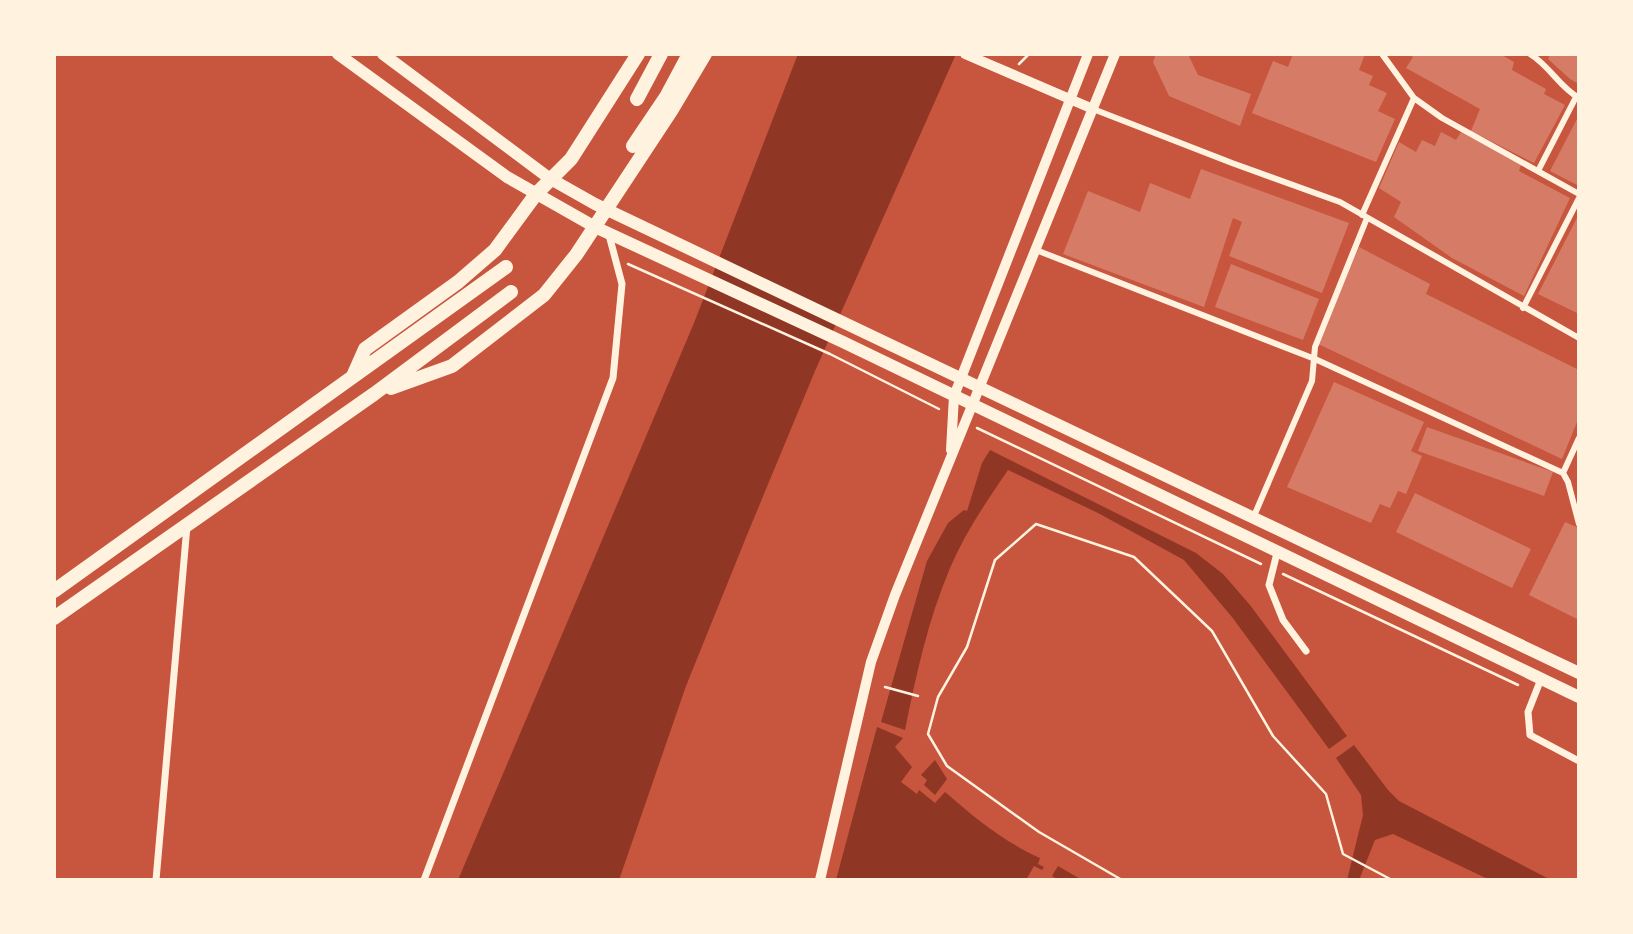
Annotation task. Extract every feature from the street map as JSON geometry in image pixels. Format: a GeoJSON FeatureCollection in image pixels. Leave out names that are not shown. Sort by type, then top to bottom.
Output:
{"type":"FeatureCollection","features":[{"type":"Feature","properties":{"kind":"highway"},"geometry":{"type":"LineString","coordinates":[[352,377],[365,349],[458,282],[495,250],[549,178],[571,159],[621,85],[638,54]]}},
{"type":"Feature","properties":{"kind":"highway"},"geometry":{"type":"LineString","coordinates":[[636,99],[661,54]]}},
{"type":"Feature","properties":{"kind":"highway"},"geometry":{"type":"LineString","coordinates":[[633,146],[666,97],[689,54]]}},
{"type":"Feature","properties":{"kind":"highway"},"geometry":{"type":"LineString","coordinates":[[374,394],[452,366],[544,295],[576,256],[705,54]]}},
{"type":"Feature","properties":{"kind":"highway"},"geometry":{"type":"LineString","coordinates":[[54,591],[506,267]]}},
{"type":"Feature","properties":{"kind":"highway"},"geometry":{"type":"LineString","coordinates":[[54,618],[374,394],[511,292]]}},
{"type":"Feature","properties":{"kind":"main road"},"geometry":{"type":"LineString","coordinates":[[338,54],[507,177],[595,227],[843,342],[1579,698]]}},
{"type":"Feature","properties":{"kind":"main road"},"geometry":{"type":"LineString","coordinates":[[383,54],[549,178],[606,209],[1579,673]]}},
{"type":"Feature","properties":{"kind":"street"},"geometry":{"type":"LineString","coordinates":[[965,54],[1093,109],[1340,202],[1579,338]]}},
{"type":"Feature","properties":{"kind":"street"},"geometry":{"type":"LineString","coordinates":[[951,456],[954,396],[1088,54]]}},
{"type":"Feature","properties":{"kind":"street"},"geometry":{"type":"LineString","coordinates":[[820,880],[871,662],[951,456],[982,386],[1115,54]]}},
{"type":"Feature","properties":{"kind":"street"},"geometry":{"type":"LineString","coordinates":[[1382,54],[1414,98],[1442,118],[1579,196],[1523,308]]}},
{"type":"Feature","properties":{"kind":"street"},"geometry":{"type":"LineString","coordinates":[[1531,54],[1543,57],[1569,92],[1578,97],[1538,171]]}},
{"type":"Feature","properties":{"kind":"street"},"geometry":{"type":"LineString","coordinates":[[1254,516],[1312,381],[1315,347],[1364,216],[1414,98]]}},
{"type":"Feature","properties":{"kind":"street"},"geometry":{"type":"LineString","coordinates":[[424,880],[613,378],[622,284],[609,234]]}},
{"type":"Feature","properties":{"kind":"street"},"geometry":{"type":"LineString","coordinates":[[1036,250],[1315,359],[1563,473],[1579,524]]}},
{"type":"Feature","properties":{"kind":"street"},"geometry":{"type":"LineString","coordinates":[[1563,473],[1579,438]]}},
{"type":"Feature","properties":{"kind":"street"},"geometry":{"type":"LineString","coordinates":[[156,880],[187,526]]}},
{"type":"Feature","properties":{"kind":"street"},"geometry":{"type":"LineString","coordinates":[[1277,552],[1269,585],[1283,620],[1306,651]]}},
{"type":"Feature","properties":{"kind":"street"},"geometry":{"type":"LineString","coordinates":[[1541,679],[1528,712],[1530,735],[1579,761]]}},
{"type":"Feature","properties":{"kind":"path"},"geometry":{"type":"LineString","coordinates":[[615,259],[830,354],[953,416]]}},
{"type":"Feature","properties":{"kind":"path"},"geometry":{"type":"LineString","coordinates":[[966,423],[1535,693]]}},
{"type":"Feature","properties":{"kind":"path"},"geometry":{"type":"LineString","coordinates":[[1122,880],[1039,832],[947,766],[928,734],[938,697],[967,647],[995,560],[1036,524],[1134,557],[1212,631],[1273,736],[1325,794],[1343,855],[1392,880]]}},
{"type":"Feature","properties":{"kind":"path"},"geometry":{"type":"LineString","coordinates":[[885,687],[918,696]]}},
{"type":"Feature","properties":{"kind":"shaded area"},"geometry":{"type":"Polygon","coordinates":[[[798,54],[956,54],[815,371],[747,535],[686,686],[619,880],[458,880],[694,323],[798,54]]]}},
{"type":"Feature","properties":{"kind":"shaded area"},"geometry":{"type":"Polygon","coordinates":[[[990,450],[1196,553],[1223,574],[1250,605],[1347,736],[1329,749],[1232,617],[1184,560],[1098,513],[1008,470],[969,530],[942,588],[923,648],[905,730],[881,722],[927,561],[948,523],[964,510],[967,511],[982,463],[990,450]]]}},
{"type":"Feature","properties":{"kind":"shaded area"},"geometry":{"type":"Polygon","coordinates":[[[877,727],[903,738],[895,747],[912,767],[901,782],[917,794],[919,790],[935,803],[945,792],[1002,837],[1040,858],[1038,864],[1044,867],[1042,870],[1034,866],[1026,880],[836,880],[877,727]]]}},
{"type":"Feature","properties":{"kind":"shaded area"},"geometry":{"type":"Polygon","coordinates":[[[1354,745],[1399,801],[1551,880],[1490,880],[1393,834],[1375,840],[1359,880],[1347,880],[1363,815],[1361,795],[1336,758],[1354,745]]]}},
{"type":"Feature","properties":{"kind":"shaded area"},"geometry":{"type":"Polygon","coordinates":[[[935,760],[947,779],[935,795],[924,785],[927,780],[921,775],[935,760]]]}},
{"type":"Feature","properties":{"kind":"shaded area"},"geometry":{"type":"Polygon","coordinates":[[[1058,866],[1082,880],[1058,880],[1052,876],[1058,866]]]}},
{"type":"Feature","properties":{"kind":"building"},"geometry":{"type":"Polygon","coordinates":[[[1156,54],[1188,54],[1198,75],[1251,94],[1240,126],[1169,96],[1153,62],[1156,54]]]}},
{"type":"Feature","properties":{"kind":"building"},"geometry":{"type":"Polygon","coordinates":[[[1293,54],[1365,54],[1359,70],[1373,76],[1369,85],[1387,93],[1378,111],[1395,119],[1376,162],[1252,113],[1273,61],[1288,67],[1293,54]]]}},
{"type":"Feature","properties":{"kind":"building"},"geometry":{"type":"Polygon","coordinates":[[[1408,54],[1500,54],[1514,62],[1512,70],[1546,89],[1544,94],[1565,105],[1534,163],[1471,131],[1480,109],[1406,68],[1413,57],[1408,54]]]}},
{"type":"Feature","properties":{"kind":"building"},"geometry":{"type":"Polygon","coordinates":[[[1550,54],[1579,54],[1579,84],[1548,59],[1550,54]]]}},
{"type":"Feature","properties":{"kind":"building"},"geometry":{"type":"Polygon","coordinates":[[[1579,115],[1579,186],[1550,171],[1579,115]]]}},
{"type":"Feature","properties":{"kind":"building"},"geometry":{"type":"Polygon","coordinates":[[[1441,132],[1456,140],[1461,132],[1521,165],[1519,171],[1570,198],[1524,296],[1452,258],[1394,217],[1401,202],[1379,188],[1399,142],[1416,152],[1422,140],[1435,146],[1441,132]]]}},
{"type":"Feature","properties":{"kind":"building"},"geometry":{"type":"Polygon","coordinates":[[[1201,169],[1349,223],[1322,293],[1229,256],[1242,222],[1233,218],[1204,307],[1063,254],[1088,191],[1140,212],[1150,183],[1190,199],[1201,169]]]}},
{"type":"Feature","properties":{"kind":"building"},"geometry":{"type":"Polygon","coordinates":[[[1579,214],[1579,314],[1538,294],[1579,214]]]}},
{"type":"Feature","properties":{"kind":"building"},"geometry":{"type":"Polygon","coordinates":[[[1359,247],[1430,284],[1426,294],[1579,370],[1579,417],[1562,459],[1318,344],[1359,247]]]}},
{"type":"Feature","properties":{"kind":"building"},"geometry":{"type":"Polygon","coordinates":[[[1231,264],[1319,299],[1303,340],[1215,307],[1231,264]]]}},
{"type":"Feature","properties":{"kind":"building"},"geometry":{"type":"Polygon","coordinates":[[[1334,382],[1424,422],[1411,451],[1422,456],[1406,494],[1398,491],[1390,508],[1380,504],[1371,523],[1287,487],[1334,382]]]}},
{"type":"Feature","properties":{"kind":"building"},"geometry":{"type":"Polygon","coordinates":[[[1427,427],[1553,472],[1544,496],[1418,451],[1427,427]]]}},
{"type":"Feature","properties":{"kind":"building"},"geometry":{"type":"Polygon","coordinates":[[[1415,493],[1531,549],[1512,588],[1396,532],[1415,493]]]}},
{"type":"Feature","properties":{"kind":"building"},"geometry":{"type":"Polygon","coordinates":[[[1565,522],[1579,528],[1579,620],[1529,595],[1565,522]]]}}]}
